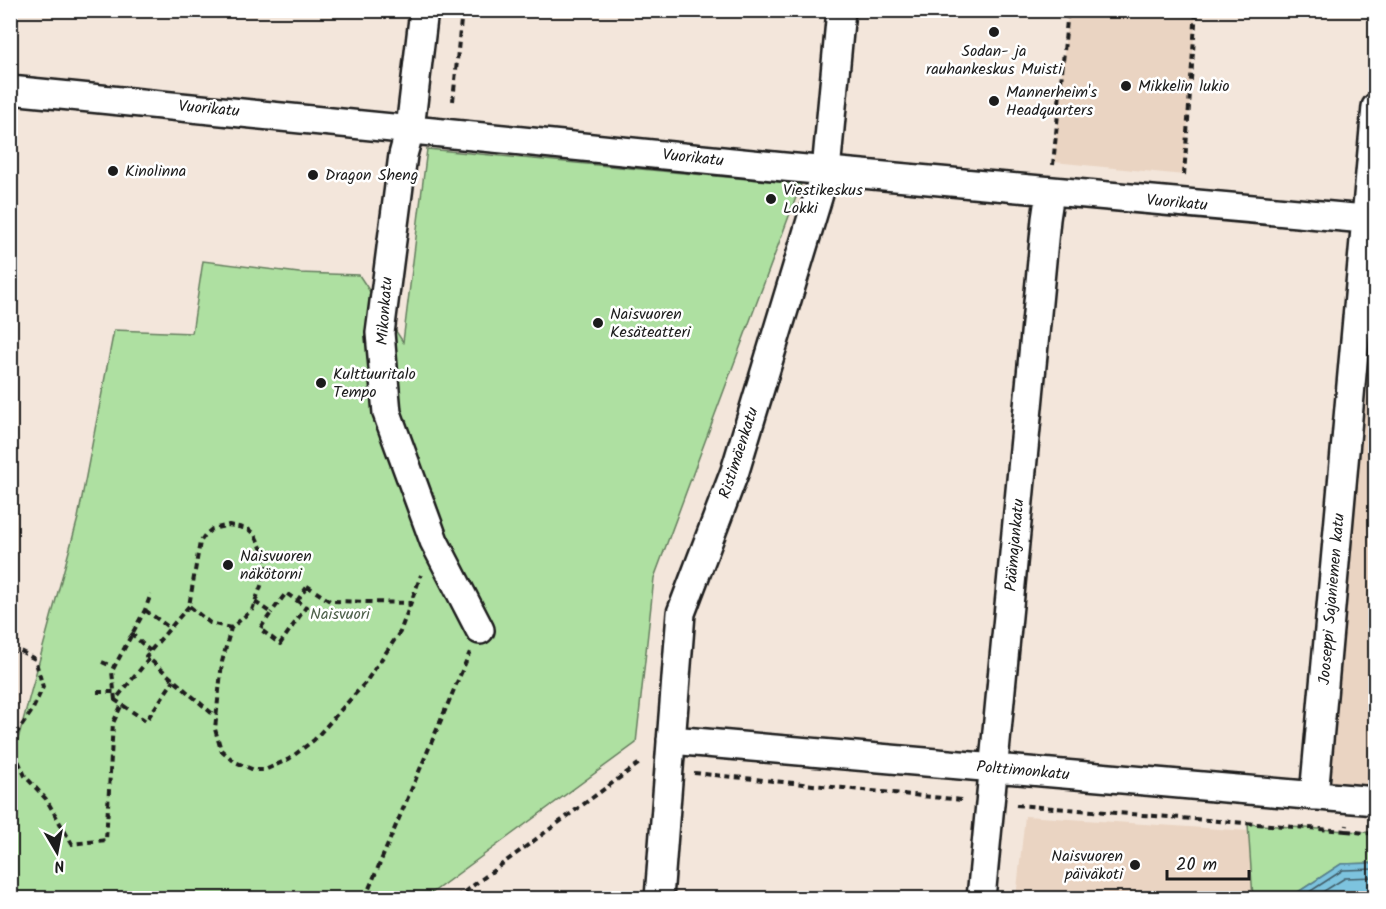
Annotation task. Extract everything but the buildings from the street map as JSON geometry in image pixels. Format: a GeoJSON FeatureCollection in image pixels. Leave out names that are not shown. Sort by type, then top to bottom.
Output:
{"type":"FeatureCollection","features":[{"type":"Feature","properties":{"kind":"street","name":"Mikonkatu"},"geometry":{"type":"LineString","coordinates":[[424,10],[410,129],[403,155],[380,333],[387,413],[434,541],[480,630]]}},
{"type":"Feature","properties":{"kind":"street","name":"Ristimäenkatu"},"geometry":{"type":"LineString","coordinates":[[659,898],[681,613],[735,471],[826,171],[841,10]]}},
{"type":"Feature","properties":{"kind":"street","name":"Vuorikatu"},"geometry":{"type":"LineString","coordinates":[[10,90],[826,171],[1371,219]]}},
{"type":"Feature","properties":{"kind":"street","name":"Jooseppi Sajaniemen katu"},"geometry":{"type":"LineString","coordinates":[[1314,796],[1349,402],[1371,219],[1376,107]]}},
{"type":"Feature","properties":{"kind":"street","name":"Päämajankatu"},"geometry":{"type":"LineString","coordinates":[[981,898],[1050,192]]}},
{"type":"Feature","properties":{"kind":"street"},"geometry":{"type":"LineString","coordinates":[[1349,402],[1376,333]]}},
{"type":"Feature","properties":{"kind":"street","name":"Polttimonkatu"},"geometry":{"type":"LineString","coordinates":[[671,740],[1376,801]]}},
{"type":"Feature","properties":{"kind":"path"},"geometry":{"type":"LineString","coordinates":[[453,101],[462,10]]}},
{"type":"Feature","properties":{"kind":"path"},"geometry":{"type":"LineString","coordinates":[[1050,192],[1068,10]]}},
{"type":"Feature","properties":{"kind":"path"},"geometry":{"type":"LineString","coordinates":[[1184,175],[1196,10]]}},
{"type":"Feature","properties":{"kind":"path"},"geometry":{"type":"LineString","coordinates":[[216,716],[146,656],[189,606],[200,543],[212,529],[230,525],[248,529],[255,535],[265,556],[267,570],[252,610],[231,628],[222,662],[215,729],[221,750],[235,762],[254,770],[265,770],[289,759],[314,740],[365,682],[400,632],[434,541]]}},
{"type":"Feature","properties":{"kind":"path"},"geometry":{"type":"LineString","coordinates":[[297,601],[307,585],[330,601],[411,603]]}},
{"type":"Feature","properties":{"kind":"path"},"geometry":{"type":"LineString","coordinates":[[286,593],[306,607],[280,644],[260,629],[271,613],[286,593]]}},
{"type":"Feature","properties":{"kind":"path"},"geometry":{"type":"LineString","coordinates":[[115,700],[112,671],[145,610],[151,594]]}},
{"type":"Feature","properties":{"kind":"path"},"geometry":{"type":"LineString","coordinates":[[255,602],[271,613]]}},
{"type":"Feature","properties":{"kind":"path"},"geometry":{"type":"LineString","coordinates":[[189,606],[210,624],[231,628]]}},
{"type":"Feature","properties":{"kind":"path"},"geometry":{"type":"LineString","coordinates":[[145,610],[170,628]]}},
{"type":"Feature","properties":{"kind":"path"},"geometry":{"type":"LineString","coordinates":[[365,898],[480,630]]}},
{"type":"Feature","properties":{"kind":"path"},"geometry":{"type":"LineString","coordinates":[[131,633],[150,651]]}},
{"type":"Feature","properties":{"kind":"path"},"geometry":{"type":"LineString","coordinates":[[10,651],[20,651],[35,659],[44,687],[32,711],[10,741],[25,776],[46,799],[72,844],[106,840],[113,723],[122,704]]}},
{"type":"Feature","properties":{"kind":"path"},"geometry":{"type":"LineString","coordinates":[[115,700],[149,659]]}},
{"type":"Feature","properties":{"kind":"path"},"geometry":{"type":"LineString","coordinates":[[102,662],[114,667]]}},
{"type":"Feature","properties":{"kind":"path"},"geometry":{"type":"LineString","coordinates":[[115,700],[146,721],[174,680]]}},
{"type":"Feature","properties":{"kind":"path"},"geometry":{"type":"LineString","coordinates":[[97,692],[114,692]]}},
{"type":"Feature","properties":{"kind":"path"},"geometry":{"type":"LineString","coordinates":[[456,898],[671,740]]}},
{"type":"Feature","properties":{"kind":"path"},"geometry":{"type":"LineString","coordinates":[[640,763],[650,777],[681,778],[686,772],[962,800]]}},
{"type":"Feature","properties":{"kind":"path"},"geometry":{"type":"LineString","coordinates":[[1012,805],[1277,826]]}},
{"type":"Feature","properties":{"kind":"path"},"geometry":{"type":"LineString","coordinates":[[1346,831],[1376,834]]}},
{"type":"Feature","properties":{"kind":"shaded area","name":"Mikkelin lukio"},"geometry":{"type":"Polygon","coordinates":[[[1068,11],[1196,11],[1184,175],[1054,162],[1068,11]]]}},
{"type":"Feature","properties":{"kind":"shaded area"},"geometry":{"type":"Polygon","coordinates":[[[1375,376],[1375,786],[1331,782],[1364,408],[1375,376]]]}},
{"type":"Feature","properties":{"kind":"shaded area","name":"Naisvuoren päiväkoti"},"geometry":{"type":"Polygon","coordinates":[[[1025,816],[1249,831],[1253,898],[1016,898],[1025,816]]]}},
{"type":"Feature","properties":{"kind":"green space","name":"Naisvuori"},"geometry":{"type":"Polygon","coordinates":[[[427,149],[801,184],[654,578],[636,743],[425,898],[11,898],[11,765],[78,518],[114,330],[192,333],[203,261],[299,273],[359,275],[403,342],[427,149]]]}},
{"type":"Feature","properties":{"kind":"green space"},"geometry":{"type":"Polygon","coordinates":[[[1248,824],[1375,833],[1375,863],[1341,864],[1289,898],[1253,898],[1248,824]]]}},
{"type":"Feature","properties":{"kind":"water"},"geometry":{"type":"Polygon","coordinates":[[[1375,863],[1375,898],[1289,898],[1341,864],[1375,863]]]}},
{"type":"Feature","properties":{"kind":"place","name":"Sodan- ja rauhankeskus Muisti"},"geometry":{"type":"Point","coordinates":[994,32]}},
{"type":"Feature","properties":{"kind":"place","name":"Mikkelin lukio"},"geometry":{"type":"Point","coordinates":[1126,86]}},
{"type":"Feature","properties":{"kind":"place","name":"Mannerheim's Headquarters"},"geometry":{"type":"Point","coordinates":[994,101]}},
{"type":"Feature","properties":{"kind":"place","name":"Kinolinna"},"geometry":{"type":"Point","coordinates":[113,171]}},
{"type":"Feature","properties":{"kind":"place","name":"Dragon Sheng"},"geometry":{"type":"Point","coordinates":[313,175]}},
{"type":"Feature","properties":{"kind":"place","name":"Viestikeskus Lokki"},"geometry":{"type":"Point","coordinates":[771,199]}},
{"type":"Feature","properties":{"kind":"place","name":"Naisvuoren Kesäteatteri"},"geometry":{"type":"Point","coordinates":[598,323]}},
{"type":"Feature","properties":{"kind":"place","name":"Kulttuuritalo Tempo"},"geometry":{"type":"Point","coordinates":[321,383]}},
{"type":"Feature","properties":{"kind":"place","name":"Naisvuoren näkötorni"},"geometry":{"type":"Point","coordinates":[228,565]}},
{"type":"Feature","properties":{"kind":"place","name":"Naisvuoren päiväkoti"},"geometry":{"type":"Point","coordinates":[1135,865]}}]}
